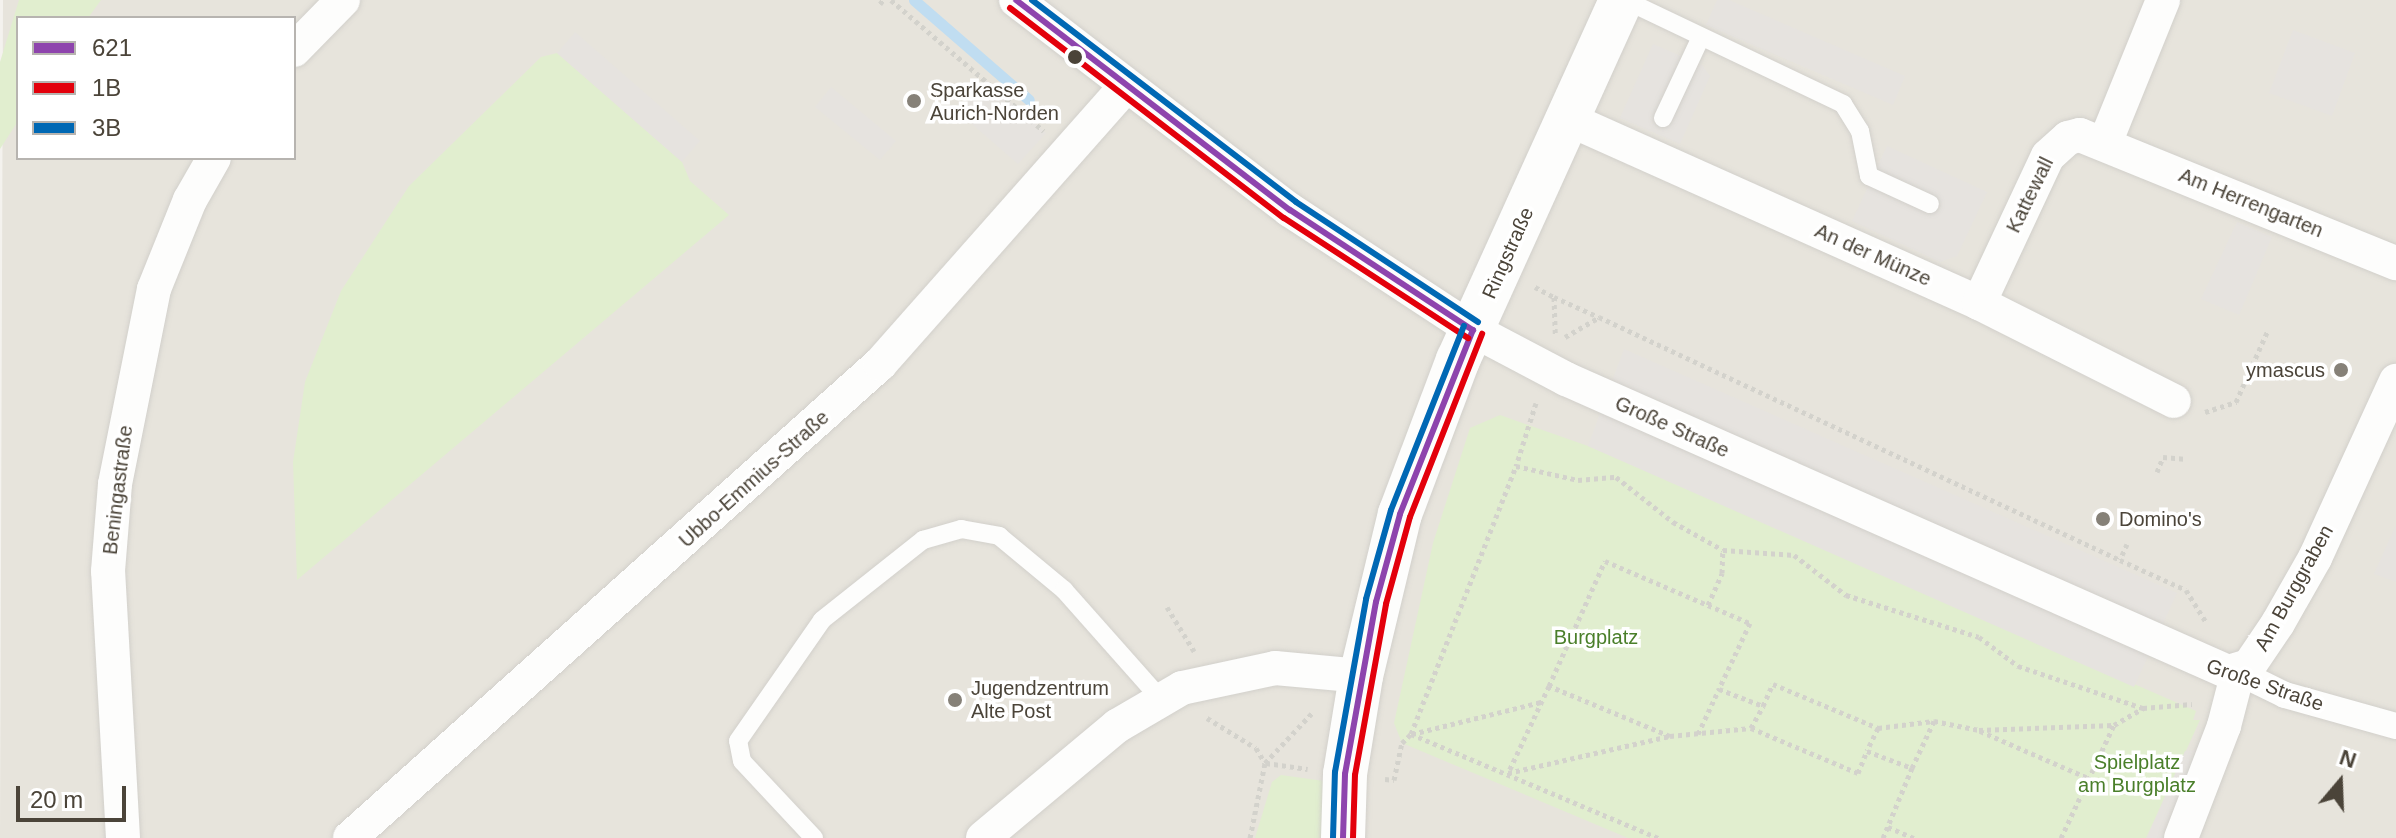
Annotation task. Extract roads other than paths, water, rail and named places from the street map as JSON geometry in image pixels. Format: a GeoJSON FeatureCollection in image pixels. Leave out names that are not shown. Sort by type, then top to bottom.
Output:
{"type":"FeatureCollection","features":[{"type":"Feature","properties":{"kind":"street"},"geometry":{"type":"LineString","coordinates":[[296,48],[343,0]]}},
{"type":"Feature","properties":{"kind":"street","name":"Große Straße"},"geometry":{"type":"LineString","coordinates":[[1016,0],[1125,87],[1290,210],[1473,330],[1547,370],[2165,648],[2238,672],[2285,695],[2396,726]]}},
{"type":"Feature","properties":{"kind":"street","name":"Ringstraße"},"geometry":{"type":"LineString","coordinates":[[1343,838],[1345,774],[1361,676],[1400,514],[1473,330],[1623,0]]}},
{"type":"Feature","properties":{"kind":"street"},"geometry":{"type":"LineString","coordinates":[[2105,143],[2163,0]]}},
{"type":"Feature","properties":{"kind":"street","name":"Ubbo-Emmius-Straße"},"geometry":{"type":"LineString","coordinates":[[350,838],[880,364],[1125,87]]}},
{"type":"Feature","properties":{"kind":"street","name":"An der Münze"},"geometry":{"type":"LineString","coordinates":[[1568,119],[1979,303],[2188,407]]}},
{"type":"Feature","properties":{"kind":"street","name":"Kattewall"},"geometry":{"type":"LineString","coordinates":[[1979,303],[2055,147],[2080,135],[2105,143]]}},
{"type":"Feature","properties":{"kind":"street","name":"Am Herrengarten"},"geometry":{"type":"LineString","coordinates":[[2105,143],[2396,263]]}},
{"type":"Feature","properties":{"kind":"street","name":"Beningastraße"},"geometry":{"type":"LineString","coordinates":[[123,838],[108,585],[115,484],[154,289],[190,200],[213,160]]}},
{"type":"Feature","properties":{"kind":"street","name":"Am Burggraben"},"geometry":{"type":"LineString","coordinates":[[2238,672],[2263,650],[2315,558],[2396,381]]}},
{"type":"Feature","properties":{"kind":"street"},"geometry":{"type":"LineString","coordinates":[[983,838],[1117,726],[1160,698],[1251,670],[1304,667],[1361,676]]}},
{"type":"Feature","properties":{"kind":"street"},"geometry":{"type":"LineString","coordinates":[[2181,838],[2224,726],[2238,672]]}},
{"type":"Feature","properties":{"kind":"lane"},"geometry":{"type":"LineString","coordinates":[[1623,0],[1843,104],[1860,131],[1869,176],[1930,204]]}},
{"type":"Feature","properties":{"kind":"lane"},"geometry":{"type":"LineString","coordinates":[[1663,118],[1700,39]]}},
{"type":"Feature","properties":{"kind":"lane"},"geometry":{"type":"LineString","coordinates":[[814,838],[742,761],[738,741],[822,620],[923,540],[961,529],[999,536],[1064,590],[1160,698]]}},
{"type":"Feature","properties":{"kind":"waterway"},"geometry":{"type":"LineString","coordinates":[[914,0],[1029,100]]}},
{"type":"Feature","properties":{"kind":"place","name":"Sparkasse Aurich-Norden"},"geometry":{"type":"Point","coordinates":[914,101]}},
{"type":"Feature","properties":{"kind":"place","name":"ymascus"},"geometry":{"type":"Point","coordinates":[2341,370]}},
{"type":"Feature","properties":{"kind":"place","name":"Domino's"},"geometry":{"type":"Point","coordinates":[2103,519]}},
{"type":"Feature","properties":{"kind":"place","name":"Jugendzentrum Alte Post"},"geometry":{"type":"Point","coordinates":[955,700]}},
{"type":"Feature","properties":{"kind":"park label","name":"Burgplatz"},"geometry":{"type":"Point","coordinates":[1596,637]}},
{"type":"Feature","properties":{"kind":"park label","name":"Spielplatz am Burgplatz"},"geometry":{"type":"Point","coordinates":[2137,774]}}]}
